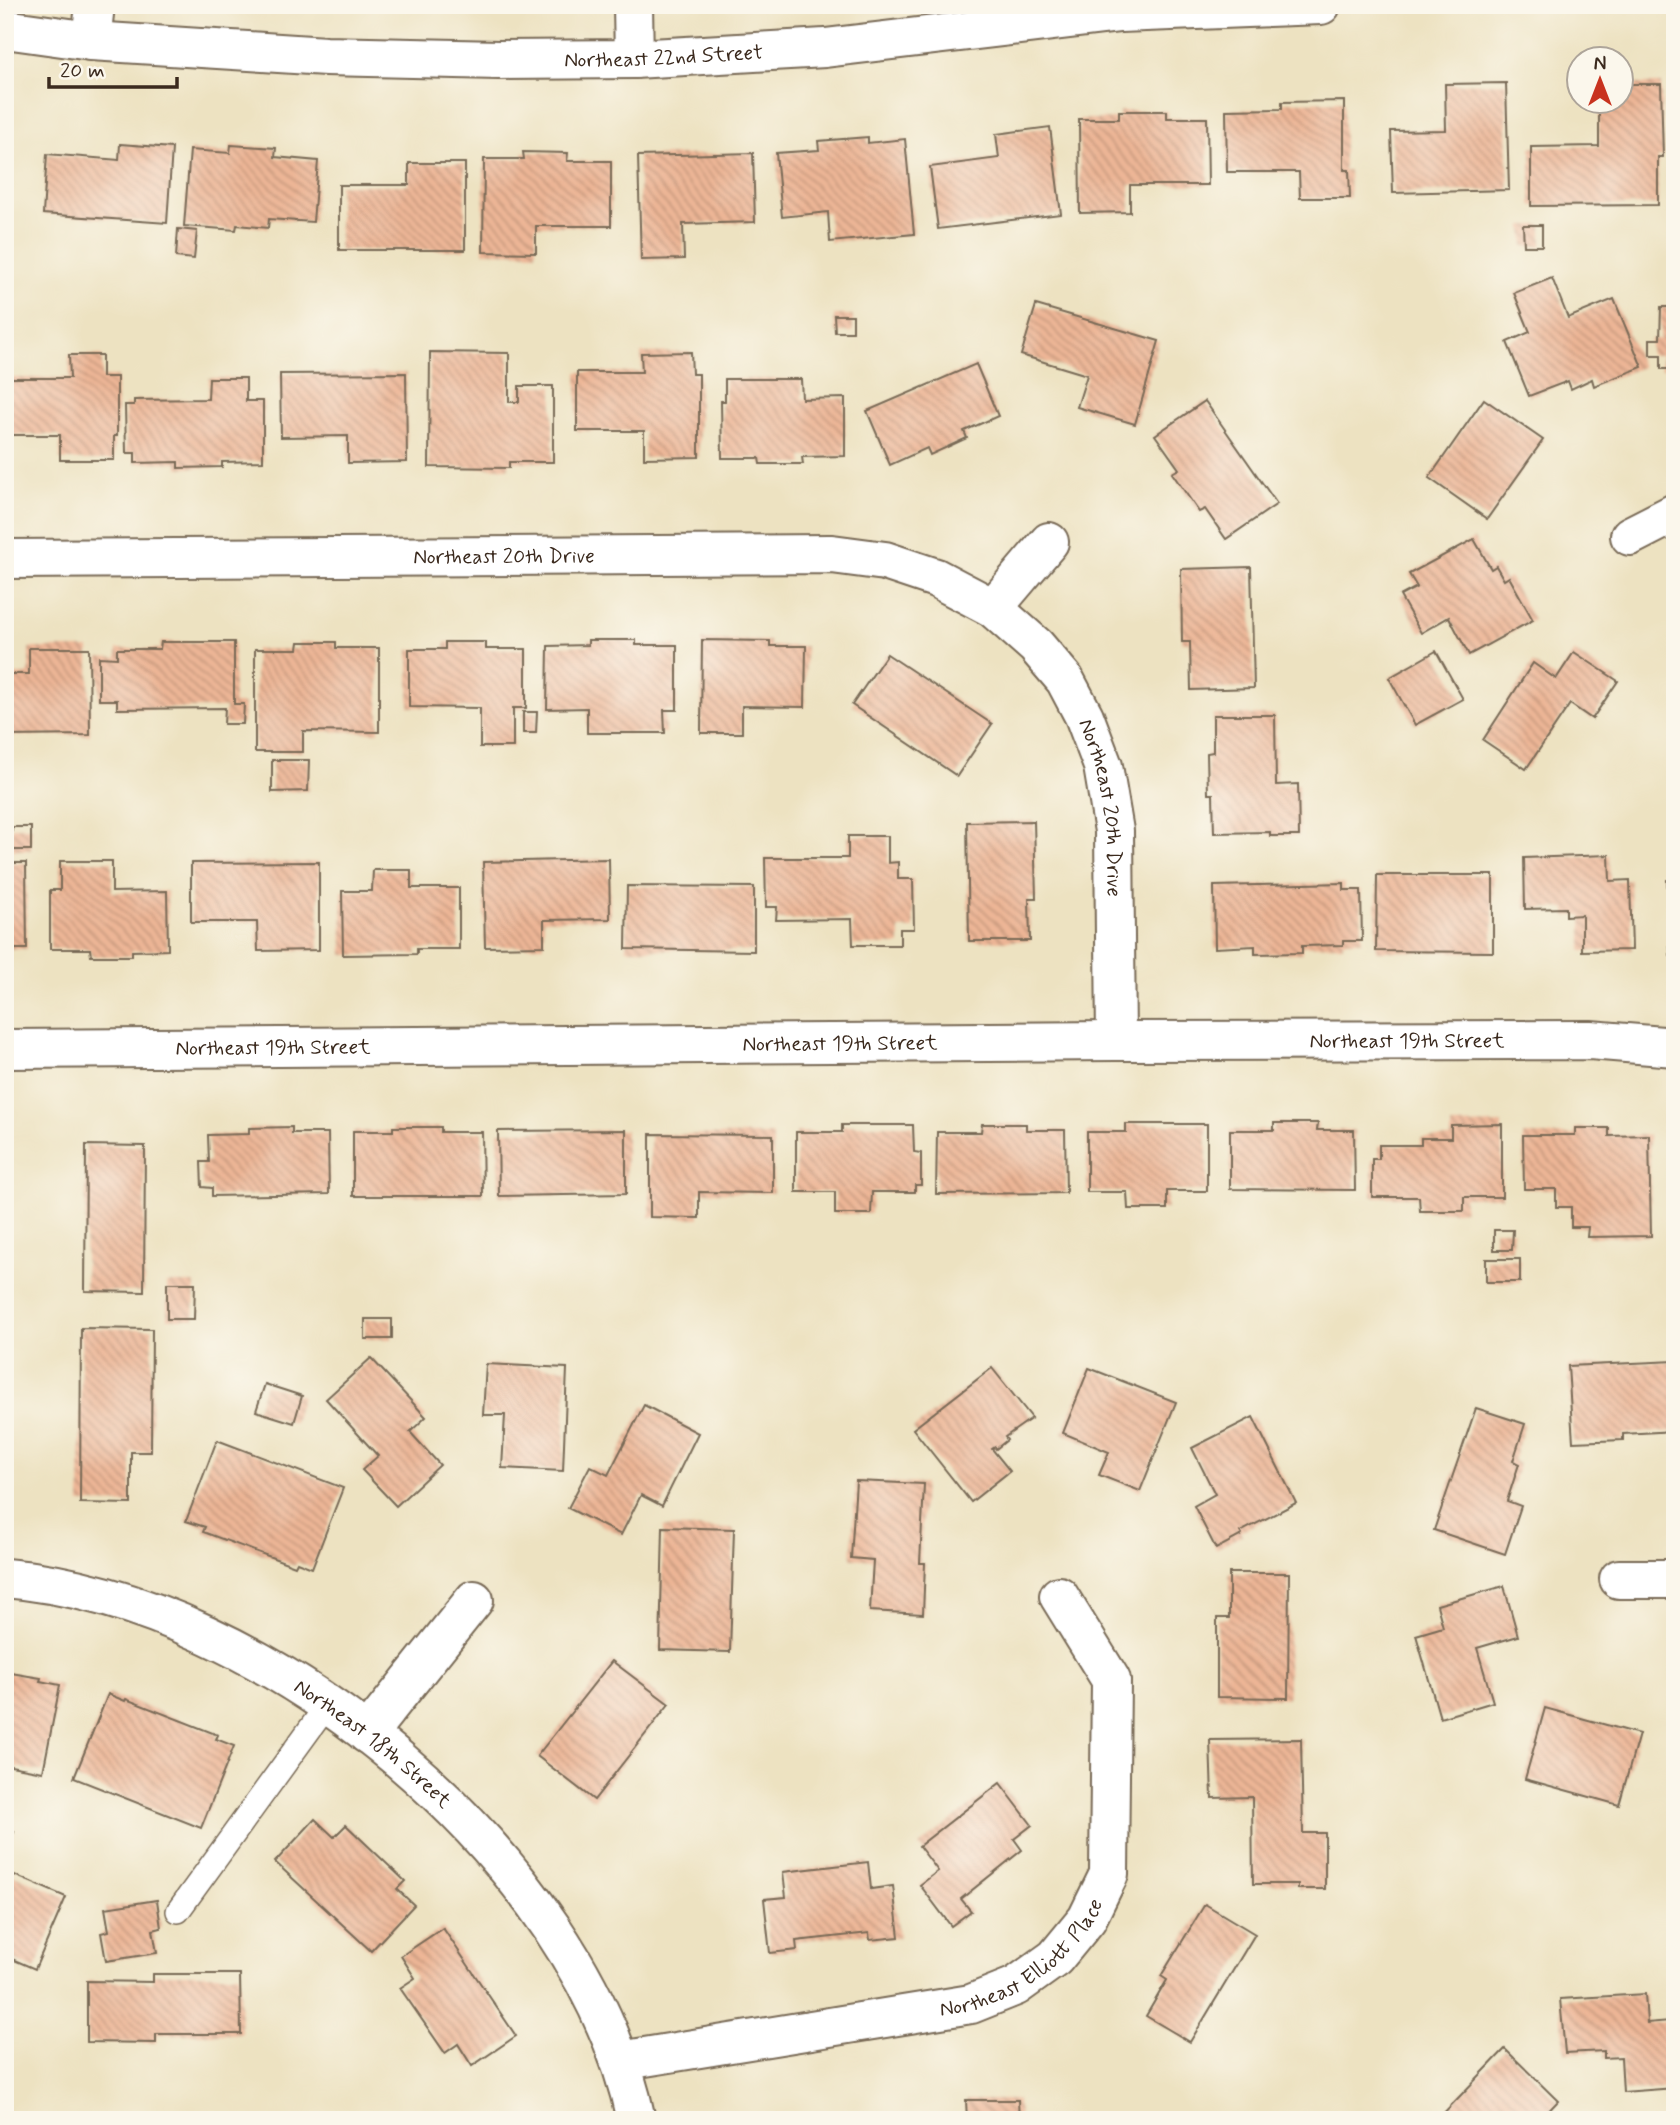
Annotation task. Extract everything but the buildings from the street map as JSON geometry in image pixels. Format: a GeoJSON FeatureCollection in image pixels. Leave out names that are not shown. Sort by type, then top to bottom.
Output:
{"type":"FeatureCollection","features":[{"type":"Feature","properties":{"kind":"street"},"geometry":{"type":"LineString","coordinates":[[633,5],[634,59]]}},
{"type":"Feature","properties":{"kind":"street","name":"Northeast 22nd Street"},"geometry":{"type":"LineString","coordinates":[[5,30],[93,23],[326,56],[499,60],[634,59],[825,48],[1120,9],[1321,5]]}},
{"type":"Feature","properties":{"kind":"street"},"geometry":{"type":"LineString","coordinates":[[1630,536],[1675,513]]}},
{"type":"Feature","properties":{"kind":"street"},"geometry":{"type":"LineString","coordinates":[[993,608],[1049,542]]}},
{"type":"Feature","properties":{"kind":"street","name":"Northeast 20th Drive"},"geometry":{"type":"LineString","coordinates":[[5,559],[832,554],[885,561],[924,574],[993,608],[1036,646],[1065,680],[1084,716],[1103,766],[1114,831],[1116,1041]]}},
{"type":"Feature","properties":{"kind":"street","name":"Northeast 19th Street"},"geometry":{"type":"LineString","coordinates":[[5,1049],[1590,1040],[1675,1047]]}},
{"type":"Feature","properties":{"kind":"street","name":"Northeast 18th Street"},"geometry":{"type":"LineString","coordinates":[[5,1578],[80,1590],[129,1603],[177,1621],[227,1643],[279,1672],[367,1734],[471,1828],[519,1883],[568,1952],[598,2009],[620,2061],[636,2120]]}},
{"type":"Feature","properties":{"kind":"street"},"geometry":{"type":"LineString","coordinates":[[1619,1579],[1675,1578]]}},
{"type":"Feature","properties":{"kind":"street","name":"Northeast Elliott Place"},"geometry":{"type":"LineString","coordinates":[[620,2061],[971,2004],[1016,1986],[1055,1958],[1087,1919],[1109,1874],[1110,1833],[1111,1680],[1059,1596]]}},
{"type":"Feature","properties":{"kind":"street"},"geometry":{"type":"LineString","coordinates":[[367,1734],[474,1600]]}},
{"type":"Feature","properties":{"kind":"lane"},"geometry":{"type":"LineString","coordinates":[[178,1911],[328,1704]]}}]}
